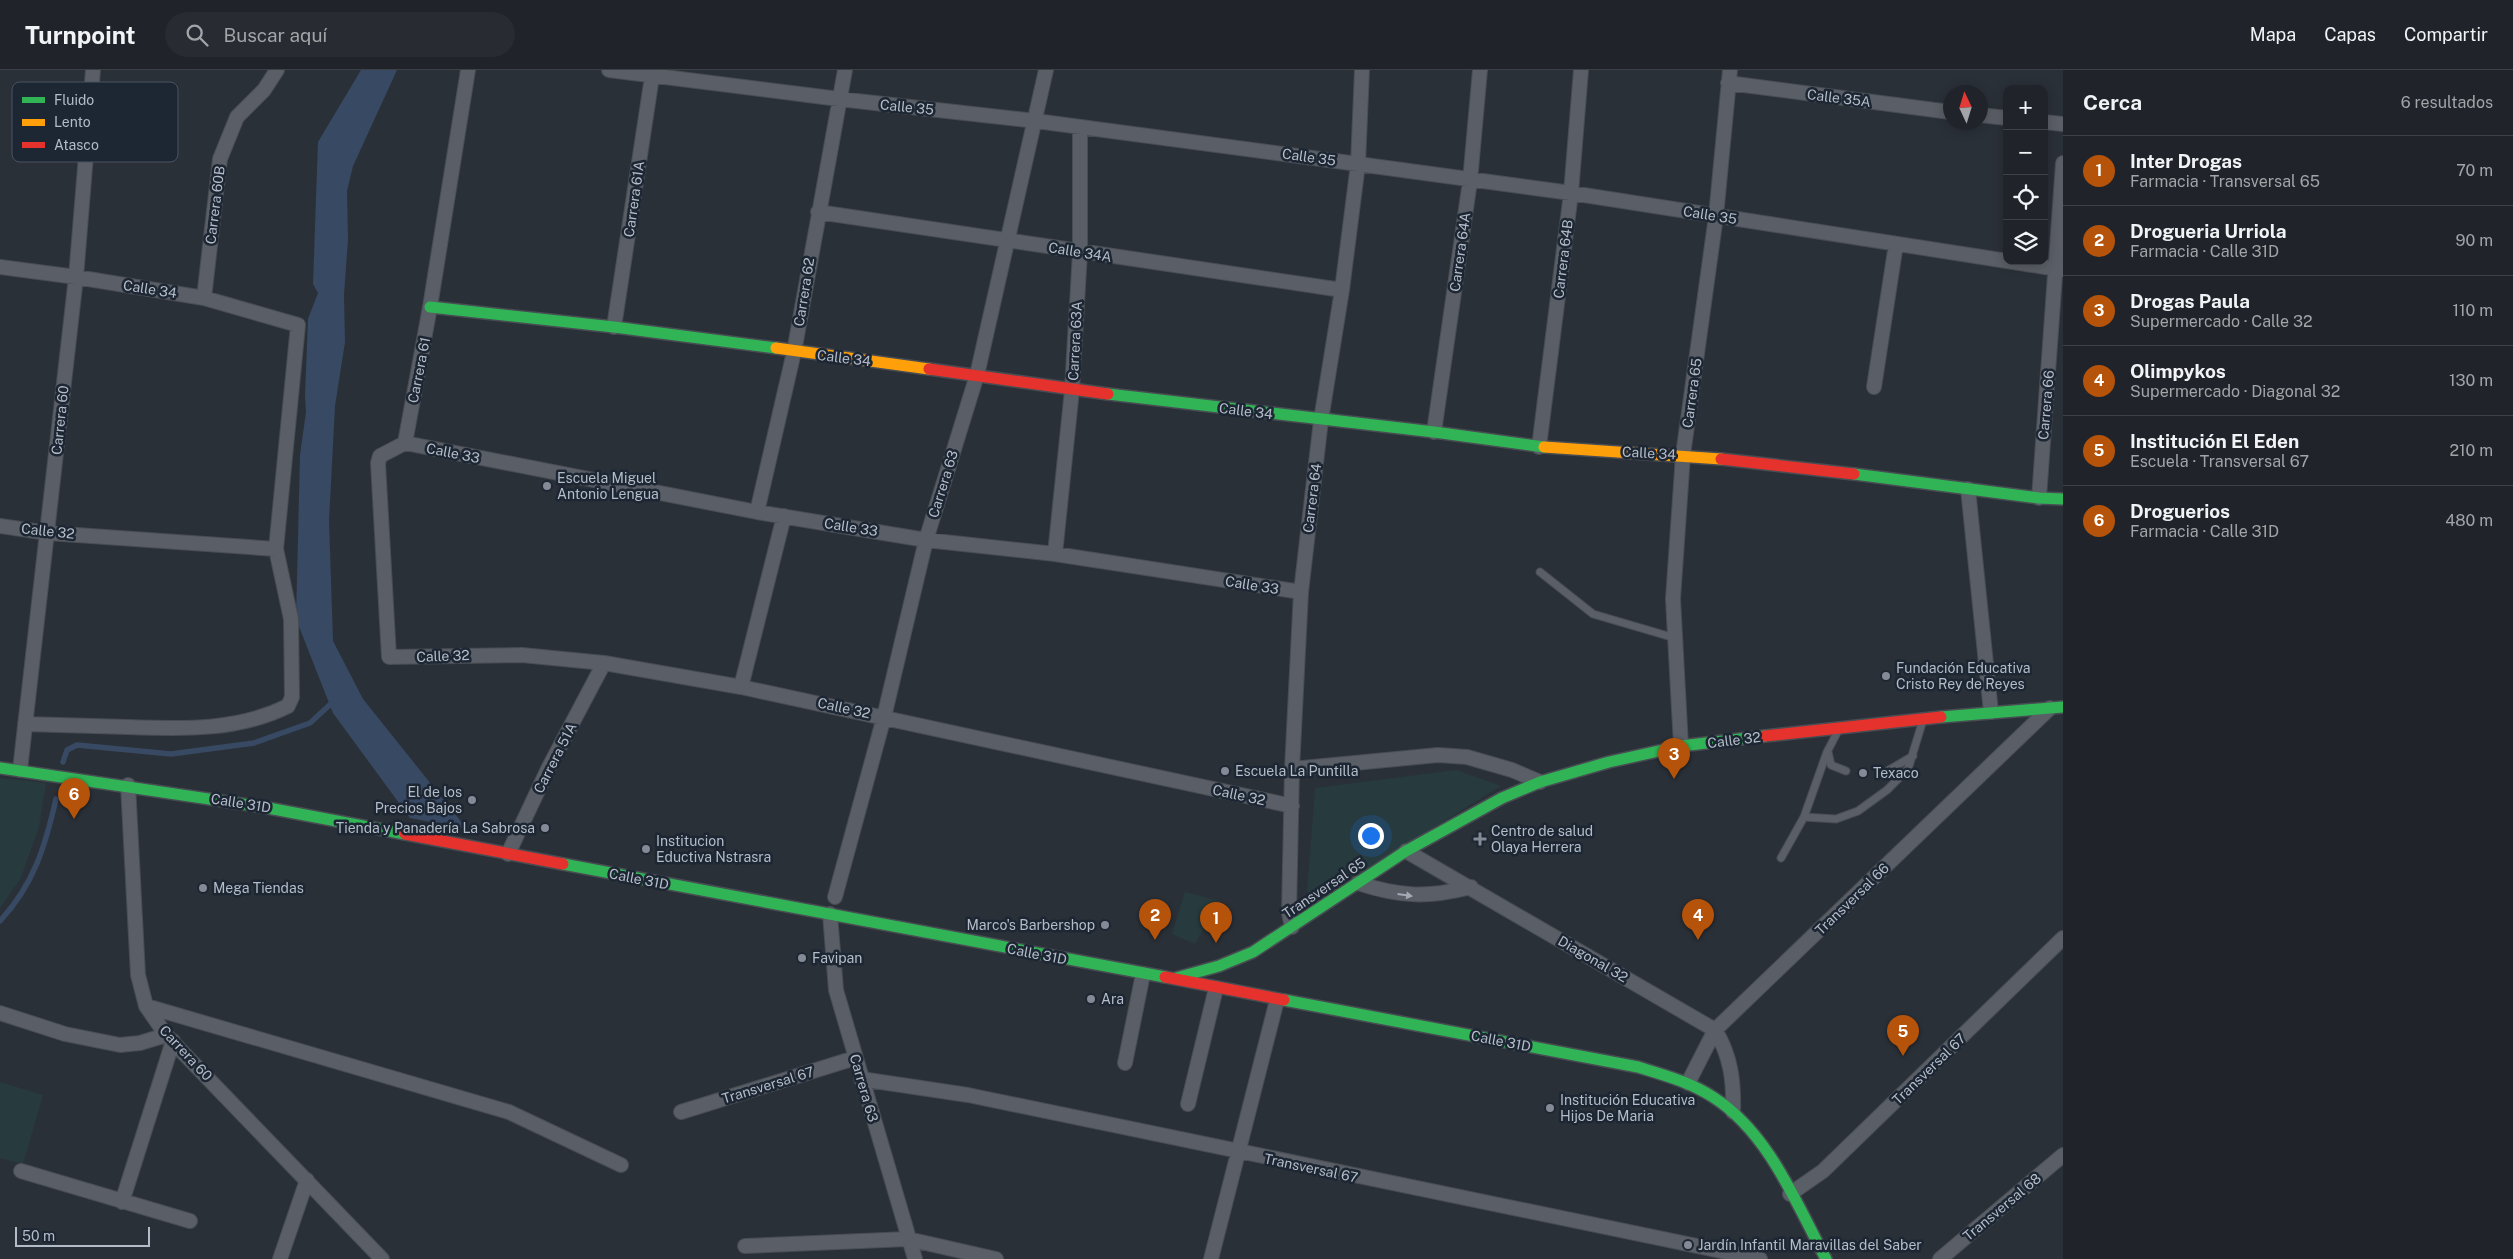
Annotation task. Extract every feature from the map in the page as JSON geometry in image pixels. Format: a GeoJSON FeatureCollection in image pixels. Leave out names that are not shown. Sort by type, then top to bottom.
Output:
{"type":"FeatureCollection","features":[{"type":"Feature","properties":{"kind":"street","name":"Carrera 60B"},"geometry":{"type":"LineString","coordinates":[[204,298],[220,159],[237,117],[264,90],[277,70]]}},
{"type":"Feature","properties":{"kind":"street","name":"Carrera 61"},"geometry":{"type":"LineString","coordinates":[[405,444],[430,307],[468,70]]}},
{"type":"Feature","properties":{"kind":"street","name":"Calle 35"},"geometry":{"type":"LineString","coordinates":[[610,70],[653,73],[839,99],[1036,121],[1571,193],[2003,260]]}},
{"type":"Feature","properties":{"kind":"street","name":"Carrera 62"},"geometry":{"type":"LineString","coordinates":[[757,512],[794,352],[845,70]]}},
{"type":"Feature","properties":{"kind":"street","name":"Carrera 63"},"geometry":{"type":"LineString","coordinates":[[835,896],[884,717],[926,540],[977,375],[1046,70]]}},
{"type":"Feature","properties":{"kind":"street","name":"Carrera 64"},"geometry":{"type":"LineString","coordinates":[[1292,927],[1289,913],[1292,769],[1301,592],[1321,420],[1342,290],[1358,164],[1362,70]]}},
{"type":"Feature","properties":{"kind":"street","name":"Carrera 64A"},"geometry":{"type":"LineString","coordinates":[[1434,432],[1470,180],[1480,70]]}},
{"type":"Feature","properties":{"kind":"street","name":"Carrera 64B"},"geometry":{"type":"LineString","coordinates":[[1539,447],[1571,193],[1581,70]]}},
{"type":"Feature","properties":{"kind":"street","name":"Carrera 61A"},"geometry":{"type":"LineString","coordinates":[[614,327],[653,73]]}},
{"type":"Feature","properties":{"kind":"street","name":"Calle 35A"},"geometry":{"type":"LineString","coordinates":[[1729,76],[1943,111]]}},
{"type":"Feature","properties":{"kind":"street","name":"Carrera 65"},"geometry":{"type":"LineString","coordinates":[[1680,746],[1674,599],[1683,455],[1716,216],[1729,76]]}},
{"type":"Feature","properties":{"kind":"street"},"geometry":{"type":"LineString","coordinates":[[1988,116],[2003,118]]}},
{"type":"Feature","properties":{"kind":"street"},"geometry":{"type":"LineString","coordinates":[[2048,122],[2063,124]]}},
{"type":"Feature","properties":{"kind":"street","name":"Carrera 63A"},"geometry":{"type":"LineString","coordinates":[[1055,554],[1072,390],[1080,252],[1080,127]]}},
{"type":"Feature","properties":{"kind":"street","name":"Carrera 60"},"geometry":{"type":"LineString","coordinates":[[20,770],[76,277],[86,162]]}},
{"type":"Feature","properties":{"kind":"street","name":"Carrera 66"},"geometry":{"type":"LineString","coordinates":[[2039,498],[2060,270],[2063,163]]}},
{"type":"Feature","properties":{"kind":"street","name":"Calle 34A"},"geometry":{"type":"LineString","coordinates":[[818,212],[1342,290]]}},
{"type":"Feature","properties":{"kind":"street"},"geometry":{"type":"LineString","coordinates":[[1874,387],[1896,244]]}},
{"type":"Feature","properties":{"kind":"street","name":"Calle 35"},"geometry":{"type":"LineString","coordinates":[[2031,265],[2060,270]]}},
{"type":"Feature","properties":{"kind":"street","name":"Calle 34"},"geometry":{"type":"LineString","coordinates":[[0,267],[76,277],[204,298],[298,325],[276,549]]}},
{"type":"Feature","properties":{"kind":"street","name":"Calle 34"},"geometry":{"type":"LineString","coordinates":[[430,307],[614,327],[977,375],[1072,390],[1434,432],[1539,447],[1683,455],[1884,477],[2039,498],[2063,499]]}},
{"type":"Feature","properties":{"kind":"street","name":"Calle 32"},"geometry":{"type":"LineString","coordinates":[[405,444],[380,456],[378,463],[389,657],[522,656],[604,663],[741,686],[1292,806]]}},
{"type":"Feature","properties":{"kind":"street","name":"Calle 33"},"geometry":{"type":"LineString","coordinates":[[405,444],[757,512],[926,540],[1055,554],[1301,592]]}},
{"type":"Feature","properties":{"kind":"street"},"geometry":{"type":"LineString","coordinates":[[1968,489],[1991,712]]}},
{"type":"Feature","properties":{"kind":"street"},"geometry":{"type":"LineString","coordinates":[[741,686],[784,516]]}},
{"type":"Feature","properties":{"kind":"street","name":"Calle 32"},"geometry":{"type":"LineString","coordinates":[[0,526],[48,533],[276,549]]}},
{"type":"Feature","properties":{"kind":"street"},"geometry":{"type":"LineString","coordinates":[[25,724],[179,729],[220,727],[273,713],[288,706],[292,697],[290,619],[276,549]]}},
{"type":"Feature","properties":{"kind":"street","name":"Carrera 51A"},"geometry":{"type":"LineString","coordinates":[[508,854],[549,767],[604,663]]}},
{"type":"Feature","properties":{"kind":"street","name":"Calle 32"},"geometry":{"type":"LineString","coordinates":[[1540,782],[1609,762],[1680,746],[1923,718],[2059,708]]}},
{"type":"Feature","properties":{"kind":"street","name":"Transversal 66"},"geometry":{"type":"LineString","coordinates":[[1688,1083],[1715,1030],[2059,708]]}},
{"type":"Feature","properties":{"kind":"street"},"geometry":{"type":"LineString","coordinates":[[1292,769],[1438,755],[1467,758],[1512,770],[1540,782]]}},
{"type":"Feature","properties":{"kind":"street","name":"Calle 31D"},"geometry":{"type":"LineString","coordinates":[[0,768],[128,785],[400,832],[1638,1067],[1688,1083],[1719,1101],[1733,1112]]}},
{"type":"Feature","properties":{"kind":"street","name":"Transversal 65"},"geometry":{"type":"LineString","coordinates":[[1172,980],[1238,959],[1253,952],[1406,851],[1502,798],[1540,782]]}},
{"type":"Feature","properties":{"kind":"street","name":"Carrera 60"},"geometry":{"type":"LineString","coordinates":[[128,785],[138,974],[146,1006],[169,1038],[382,1259]]}},
{"type":"Feature","properties":{"kind":"street","name":"Diagonal 32"},"geometry":{"type":"LineString","coordinates":[[1406,851],[1715,1030]]}},
{"type":"Feature","properties":{"kind":"street"},"geometry":{"type":"LineString","coordinates":[[1358,883],[1386,892],[1414,896],[1443,894],[1471,887]]}},
{"type":"Feature","properties":{"kind":"street","name":"Carrera 63"},"geometry":{"type":"LineString","coordinates":[[830,914],[836,990],[915,1259]]}},
{"type":"Feature","properties":{"kind":"street","name":"Transversal 67"},"geometry":{"type":"LineString","coordinates":[[1790,1194],[1823,1171],[2063,938]]}},
{"type":"Feature","properties":{"kind":"street"},"geometry":{"type":"LineString","coordinates":[[1125,1063],[1143,974]]}},
{"type":"Feature","properties":{"kind":"street"},"geometry":{"type":"LineString","coordinates":[[1188,1104],[1216,988]]}},
{"type":"Feature","properties":{"kind":"street"},"geometry":{"type":"LineString","coordinates":[[1211,1259],[1277,1000]]}},
{"type":"Feature","properties":{"kind":"street"},"geometry":{"type":"LineString","coordinates":[[146,1006],[509,1112],[621,1164]]}},
{"type":"Feature","properties":{"kind":"street"},"geometry":{"type":"LineString","coordinates":[[0,1014],[66,1034],[120,1045],[169,1038],[122,1202]]}},
{"type":"Feature","properties":{"kind":"street"},"geometry":{"type":"LineString","coordinates":[[1715,1030],[1724,1045],[1731,1067],[1734,1089],[1733,1112],[1764,1146],[1826,1259]]}},
{"type":"Feature","properties":{"kind":"street","name":"Transversal 67"},"geometry":{"type":"LineString","coordinates":[[682,1112],[855,1058]]}},
{"type":"Feature","properties":{"kind":"street","name":"Transversal 67"},"geometry":{"type":"LineString","coordinates":[[861,1079],[968,1095],[1682,1245],[1760,1259]]}},
{"type":"Feature","properties":{"kind":"street","name":"Transversal 68"},"geometry":{"type":"LineString","coordinates":[[1940,1259],[2063,1155]]}},
{"type":"Feature","properties":{"kind":"street"},"geometry":{"type":"LineString","coordinates":[[21,1171],[190,1221]]}},
{"type":"Feature","properties":{"kind":"street"},"geometry":{"type":"LineString","coordinates":[[280,1259],[307,1180]]}},
{"type":"Feature","properties":{"kind":"street"},"geometry":{"type":"LineString","coordinates":[[745,1246],[908,1239],[996,1259]]}},
{"type":"Feature","properties":{"kind":"street"},"geometry":{"type":"LineString","coordinates":[[1681,1259],[1682,1245]]}},
{"type":"Feature","properties":{"kind":"lane"},"geometry":{"type":"LineString","coordinates":[[1540,572],[1593,614],[1675,638]]}},
{"type":"Feature","properties":{"kind":"lane"},"geometry":{"type":"LineString","coordinates":[[1804,817],[1836,819],[1858,812],[1887,790],[1908,770],[1923,718]]}},
{"type":"Feature","properties":{"kind":"lane"},"geometry":{"type":"LineString","coordinates":[[1781,858],[1804,817],[1828,752],[1840,727]]}},
{"type":"Feature","properties":{"kind":"lane"},"geometry":{"type":"LineString","coordinates":[[1828,752],[1831,765],[1846,771]]}},
{"type":"Feature","properties":{"kind":"lane"},"geometry":{"type":"LineString","coordinates":[[1889,770],[1913,756]]}},
{"type":"Feature","properties":{"kind":"green space"},"geometry":{"type":"Polygon","coordinates":[[[1456,770],[1501,786],[1306,906],[1315,788],[1456,770]]]}},
{"type":"Feature","properties":{"kind":"green space"},"geometry":{"type":"Polygon","coordinates":[[[0,778],[46,783],[39,827],[21,878],[0,908],[0,778]]]}},
{"type":"Feature","properties":{"kind":"green space"},"geometry":{"type":"Polygon","coordinates":[[[1185,892],[1220,901],[1195,944],[1172,934],[1185,892]]]}},
{"type":"Feature","properties":{"kind":"green space"},"geometry":{"type":"Polygon","coordinates":[[[0,1082],[43,1095],[23,1164],[0,1158],[0,1082]]]}},
{"type":"Feature","properties":{"kind":"water"},"geometry":{"type":"Polygon","coordinates":[[[361,70],[397,70],[353,166],[347,191],[348,239],[344,295],[345,342],[335,406],[329,521],[333,641],[363,699],[467,829],[410,818],[333,713],[296,619],[300,455],[306,412],[308,319],[318,293],[313,284],[318,142],[361,70]]]}},
{"type":"Feature","properties":{"kind":"waterway"},"geometry":{"type":"LineString","coordinates":[[63,762],[67,750],[77,745],[171,754],[254,743],[310,723],[335,700]]}},
{"type":"Feature","properties":{"kind":"waterway"},"geometry":{"type":"LineString","coordinates":[[0,921],[22,893],[37,864],[56,799]]}},
{"type":"Feature","properties":{"kind":"traffic: fast"},"geometry":{"type":"LineString","coordinates":[[430,307],[614,327],[776,348]]}},
{"type":"Feature","properties":{"kind":"traffic: fast"},"geometry":{"type":"LineString","coordinates":[[1108,394],[1434,432],[1544,447]]}},
{"type":"Feature","properties":{"kind":"traffic: fast"},"geometry":{"type":"LineString","coordinates":[[1854,474],[2039,498],[2063,499]]}},
{"type":"Feature","properties":{"kind":"traffic: fast"},"geometry":{"type":"LineString","coordinates":[[1941,717],[2063,707]]}},
{"type":"Feature","properties":{"kind":"traffic: fast"},"geometry":{"type":"LineString","coordinates":[[1176,978],[1219,966],[1253,952],[1406,851],[1502,798],[1540,782],[1609,762],[1681,746],[1765,736]]}},
{"type":"Feature","properties":{"kind":"traffic: fast"},"geometry":{"type":"LineString","coordinates":[[0,768],[263,807],[405,834]]}},
{"type":"Feature","properties":{"kind":"traffic: fast"},"geometry":{"type":"LineString","coordinates":[[563,864],[1165,977]]}},
{"type":"Feature","properties":{"kind":"traffic: fast"},"geometry":{"type":"LineString","coordinates":[[1284,1000],[1638,1067],[1677,1079],[1695,1087],[1713,1097],[1733,1112],[1765,1149],[1792,1193],[1826,1259]]}},
{"type":"Feature","properties":{"kind":"traffic: slow"},"geometry":{"type":"LineString","coordinates":[[776,348],[929,369]]}},
{"type":"Feature","properties":{"kind":"traffic: slow"},"geometry":{"type":"LineString","coordinates":[[1544,447],[1721,459]]}},
{"type":"Feature","properties":{"kind":"traffic: jam"},"geometry":{"type":"LineString","coordinates":[[929,369],[1108,394]]}},
{"type":"Feature","properties":{"kind":"traffic: jam"},"geometry":{"type":"LineString","coordinates":[[1721,459],[1854,474]]}},
{"type":"Feature","properties":{"kind":"traffic: jam"},"geometry":{"type":"LineString","coordinates":[[1765,736],[1941,717]]}},
{"type":"Feature","properties":{"kind":"traffic: jam"},"geometry":{"type":"LineString","coordinates":[[405,834],[563,864]]}},
{"type":"Feature","properties":{"kind":"traffic: jam"},"geometry":{"type":"LineString","coordinates":[[1165,977],[1284,1000]]}},
{"type":"Feature","properties":{"kind":"place","name":"Escuela Miguel Antonio Lengua"},"geometry":{"type":"Point","coordinates":[547,486]}},
{"type":"Feature","properties":{"kind":"place","name":"Fundación Educativa Cristo Rey de Reyes"},"geometry":{"type":"Point","coordinates":[1886,676]}},
{"type":"Feature","properties":{"kind":"place","name":"Escuela La Puntilla"},"geometry":{"type":"Point","coordinates":[1225,771]}},
{"type":"Feature","properties":{"kind":"place","name":"Texaco"},"geometry":{"type":"Point","coordinates":[1863,773]}},
{"type":"Feature","properties":{"kind":"place","name":"Drogas Paula"},"geometry":{"type":"Point","coordinates":[1674,779]}},
{"type":"Feature","properties":{"kind":"place","name":"El de los Precios Bajos"},"geometry":{"type":"Point","coordinates":[472,800]}},
{"type":"Feature","properties":{"kind":"place","name":"Droguerios"},"geometry":{"type":"Point","coordinates":[74,819]}},
{"type":"Feature","properties":{"kind":"place","name":"Tienda y Panadería La Sabrosa"},"geometry":{"type":"Point","coordinates":[545,828]}},
{"type":"Feature","properties":{"kind":"place","name":"Centro de salud Olaya Herrera"},"geometry":{"type":"Point","coordinates":[1480,839]}},
{"type":"Feature","properties":{"kind":"place","name":"Institucion Eductiva Nstrasra"},"geometry":{"type":"Point","coordinates":[646,849]}},
{"type":"Feature","properties":{"kind":"place","name":"Mega Tiendas"},"geometry":{"type":"Point","coordinates":[203,888]}},
{"type":"Feature","properties":{"kind":"place","name":"Marco's Barbershop"},"geometry":{"type":"Point","coordinates":[1105,925]}},
{"type":"Feature","properties":{"kind":"place","name":"Drogueria Urriola"},"geometry":{"type":"Point","coordinates":[1155,940]}},
{"type":"Feature","properties":{"kind":"place","name":"Olimpykos"},"geometry":{"type":"Point","coordinates":[1698,940]}},
{"type":"Feature","properties":{"kind":"place","name":"Inter Drogas"},"geometry":{"type":"Point","coordinates":[1216,943]}},
{"type":"Feature","properties":{"kind":"place","name":"Favipan"},"geometry":{"type":"Point","coordinates":[802,958]}},
{"type":"Feature","properties":{"kind":"place","name":"Ara"},"geometry":{"type":"Point","coordinates":[1091,999]}},
{"type":"Feature","properties":{"kind":"place","name":"Institución El Eden"},"geometry":{"type":"Point","coordinates":[1903,1056]}},
{"type":"Feature","properties":{"kind":"place","name":"Institución Educativa Hijos De Maria"},"geometry":{"type":"Point","coordinates":[1550,1108]}},
{"type":"Feature","properties":{"kind":"place","name":"Jardín Infantil Maravillas del Saber"},"geometry":{"type":"Point","coordinates":[1688,1245]}}]}
